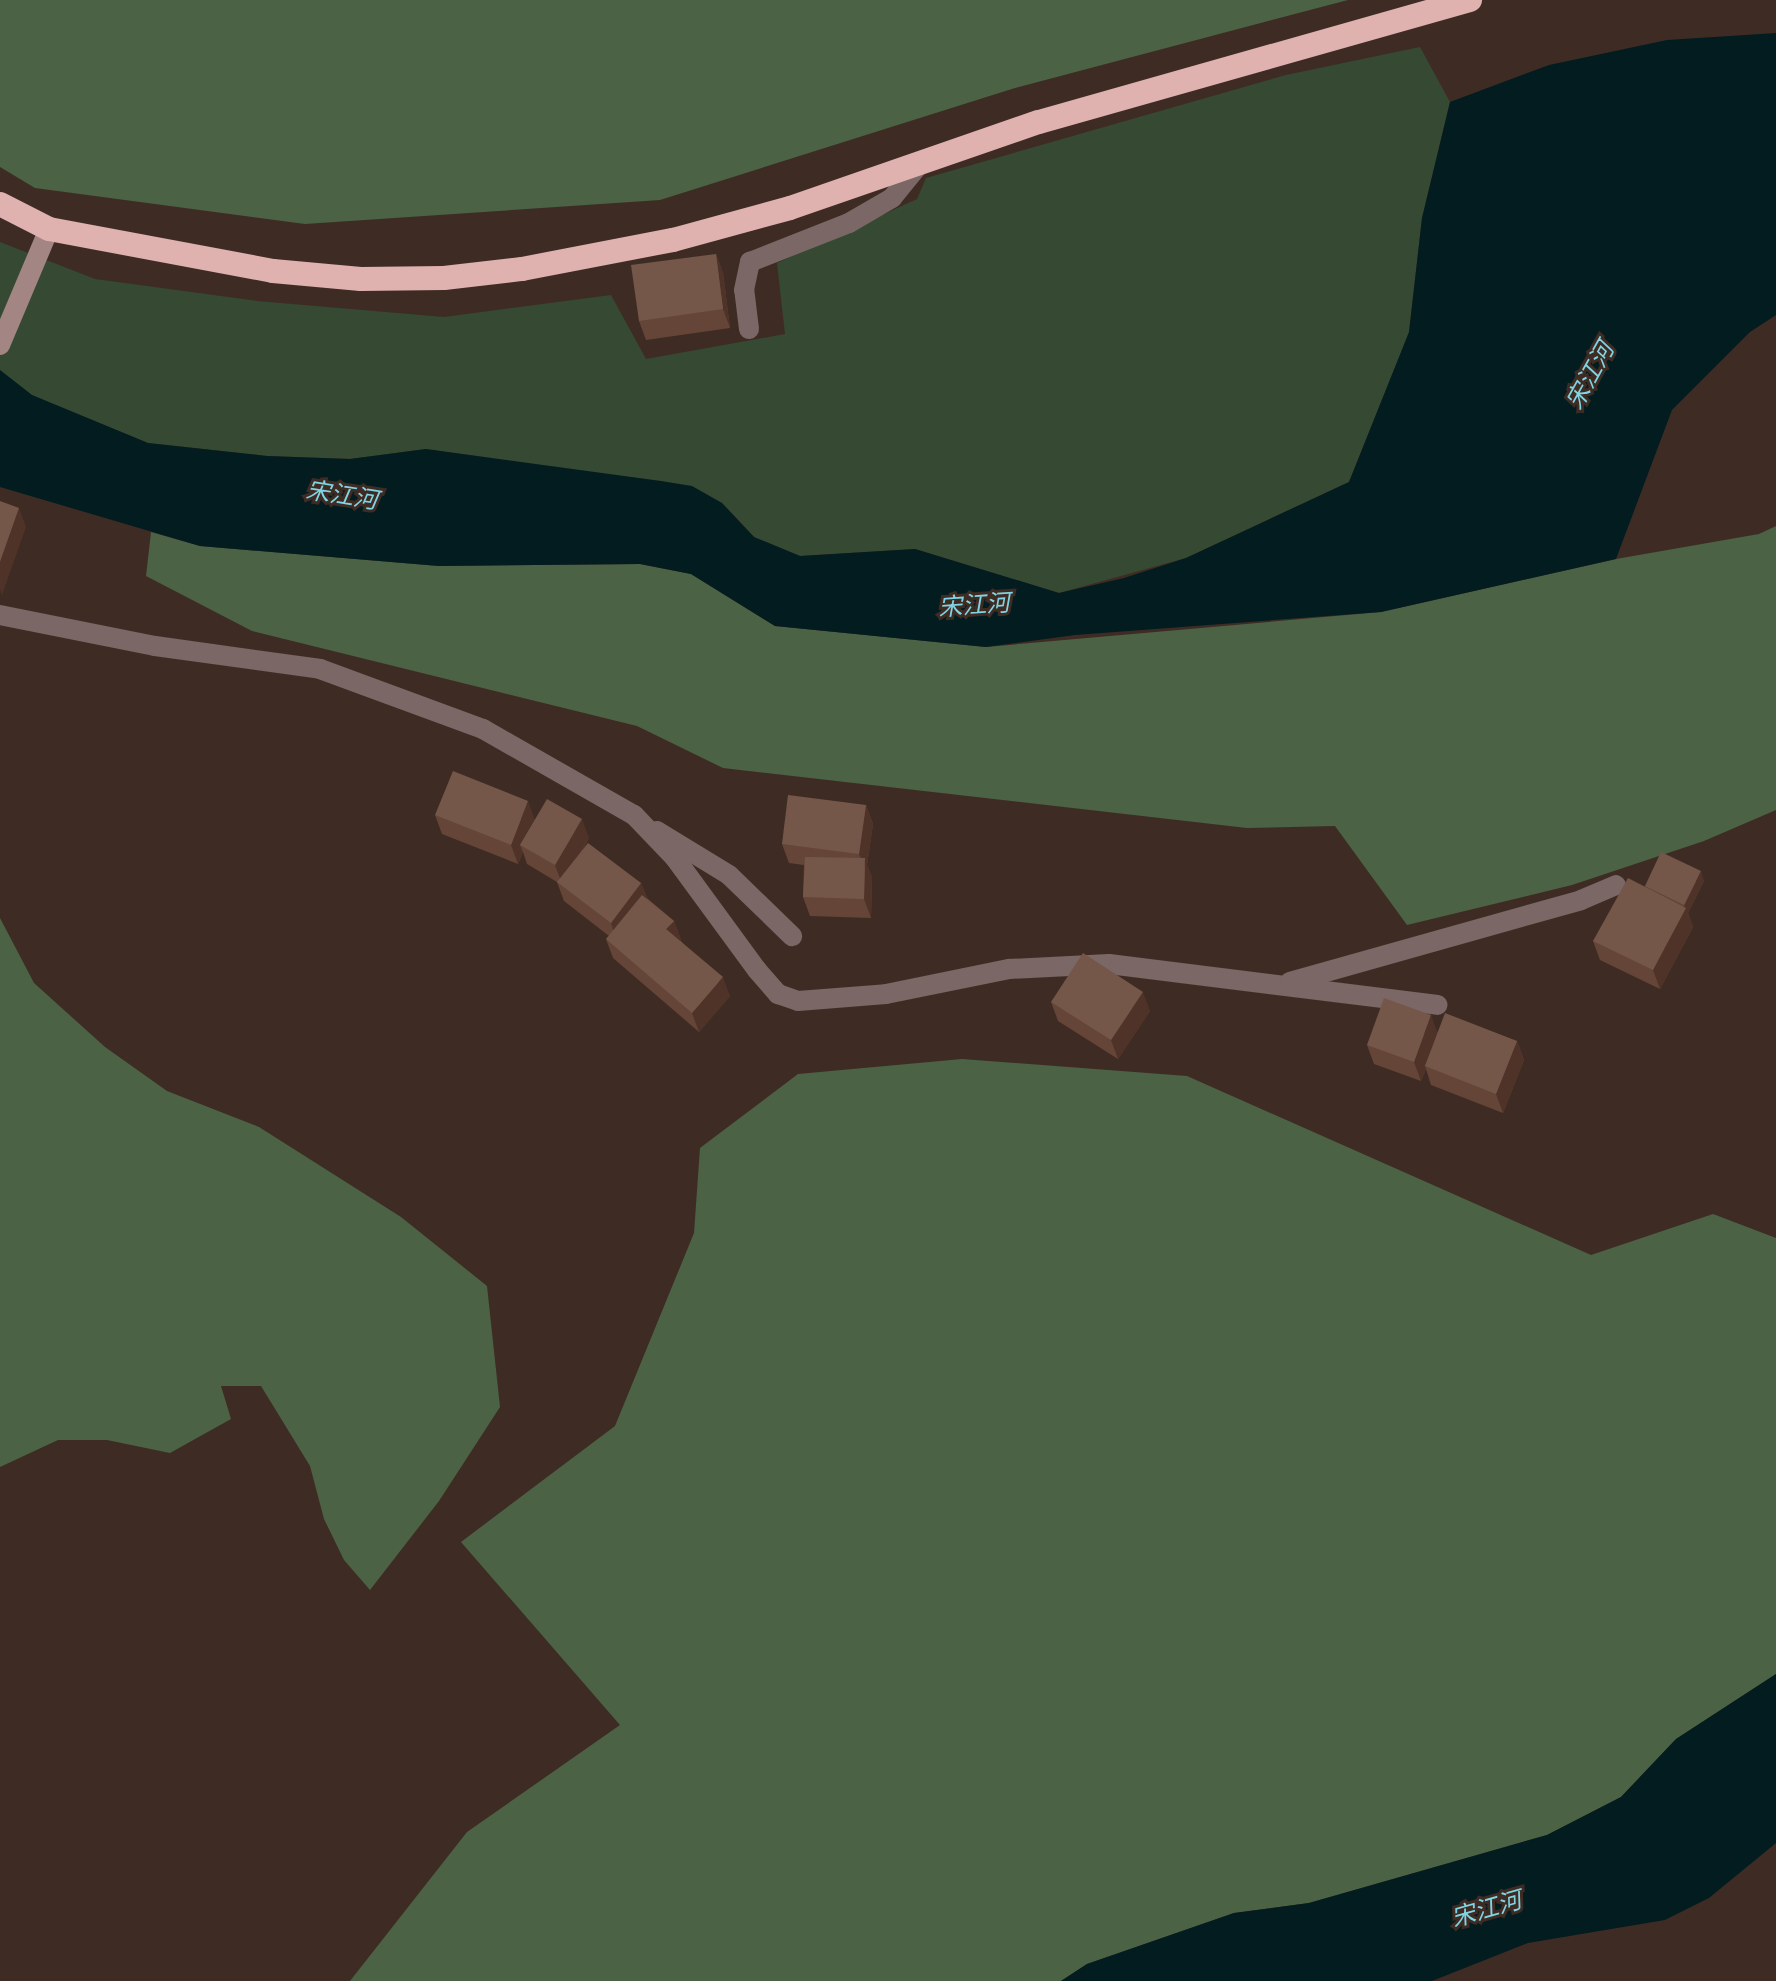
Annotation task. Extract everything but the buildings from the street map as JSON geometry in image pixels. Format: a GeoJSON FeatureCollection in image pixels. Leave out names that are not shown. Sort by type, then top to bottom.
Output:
{"type":"FeatureCollection","features":[{"type":"Feature","properties":{"kind":"highway"},"geometry":{"type":"LineString","coordinates":[[0,204],[49,229],[273,271],[361,279],[444,278],[673,240],[918,166],[1039,122],[1470,0]]}},
{"type":"Feature","properties":{"kind":"street"},"geometry":{"type":"LineString","coordinates":[[749,329],[744,290],[750,262],[849,223],[892,198],[918,166]]}},
{"type":"Feature","properties":{"kind":"street"},"geometry":{"type":"LineString","coordinates":[[0,345],[49,229]]}},
{"type":"Feature","properties":{"kind":"street"},"geometry":{"type":"LineString","coordinates":[[0,615],[155,646],[320,669],[483,729],[729,875],[792,936]]}},
{"type":"Feature","properties":{"kind":"street"},"geometry":{"type":"LineString","coordinates":[[643,824],[675,858],[778,994],[798,1001],[859,998],[1060,964],[1109,964],[1437,1005]]}},
{"type":"Feature","properties":{"kind":"street"},"geometry":{"type":"LineString","coordinates":[[1283,984],[1581,900],[1616,885]]}},
{"type":"Feature","properties":{"kind":"green space"},"geometry":{"type":"Polygon","coordinates":[[[0,0],[1348,0],[1015,88],[660,200],[305,224],[35,188],[0,167],[0,0]]]}},
{"type":"Feature","properties":{"kind":"green space"},"geometry":{"type":"Polygon","coordinates":[[[1420,47],[1450,102],[1422,218],[1409,333],[1349,482],[1186,558],[1059,593],[915,549],[800,556],[754,537],[722,503],[526,464],[426,449],[350,459],[267,456],[148,443],[31,395],[0,370],[0,242],[95,279],[257,301],[444,317],[611,295],[646,359],[785,334],[777,263],[917,199],[926,178],[1286,75],[1420,47]]]}},
{"type":"Feature","properties":{"kind":"green space"},"geometry":{"type":"Polygon","coordinates":[[[1776,526],[1776,810],[1704,841],[1572,885],[1407,925],[1335,826],[1247,828],[723,768],[637,726],[252,631],[146,576],[151,532],[200,546],[439,566],[640,564],[691,574],[775,626],[986,647],[1381,612],[1616,559],[1759,534],[1776,526]]]}},
{"type":"Feature","properties":{"kind":"green space"},"geometry":{"type":"Polygon","coordinates":[[[0,918],[34,983],[105,1047],[167,1091],[259,1127],[401,1217],[487,1286],[500,1407],[439,1501],[370,1590],[344,1560],[324,1519],[310,1466],[261,1386],[221,1386],[231,1419],[170,1453],[107,1440],[58,1440],[0,1467],[0,918]]]}},
{"type":"Feature","properties":{"kind":"green space"},"geometry":{"type":"Polygon","coordinates":[[[962,1059],[1187,1076],[1591,1255],[1713,1214],[1776,1238],[1776,1674],[1676,1739],[1621,1797],[1547,1835],[1309,1903],[1234,1913],[1087,1964],[1061,1981],[350,1981],[467,1832],[620,1725],[461,1542],[615,1426],[694,1233],[700,1148],[798,1074],[962,1059]]]}},
{"type":"Feature","properties":{"kind":"water","name":"宋江河"},"geometry":{"type":"Polygon","coordinates":[[[1776,33],[1776,315],[1750,332],[1672,410],[1616,559],[1381,612],[1075,635],[986,647],[775,626],[691,574],[640,564],[439,566],[200,546],[0,487],[0,370],[32,395],[148,443],[267,456],[350,459],[426,449],[661,481],[692,486],[722,503],[754,537],[800,556],[915,549],[1059,593],[1124,578],[1186,558],[1349,482],[1409,332],[1422,218],[1450,102],[1549,65],[1667,40],[1776,33]]]}},
{"type":"Feature","properties":{"kind":"water","name":"宋江河"},"geometry":{"type":"Polygon","coordinates":[[[1776,1674],[1776,1843],[1709,1898],[1665,1920],[1528,1943],[1432,1981],[1061,1981],[1087,1964],[1234,1913],[1309,1903],[1547,1835],[1621,1797],[1676,1739],[1776,1674]]]}}]}
